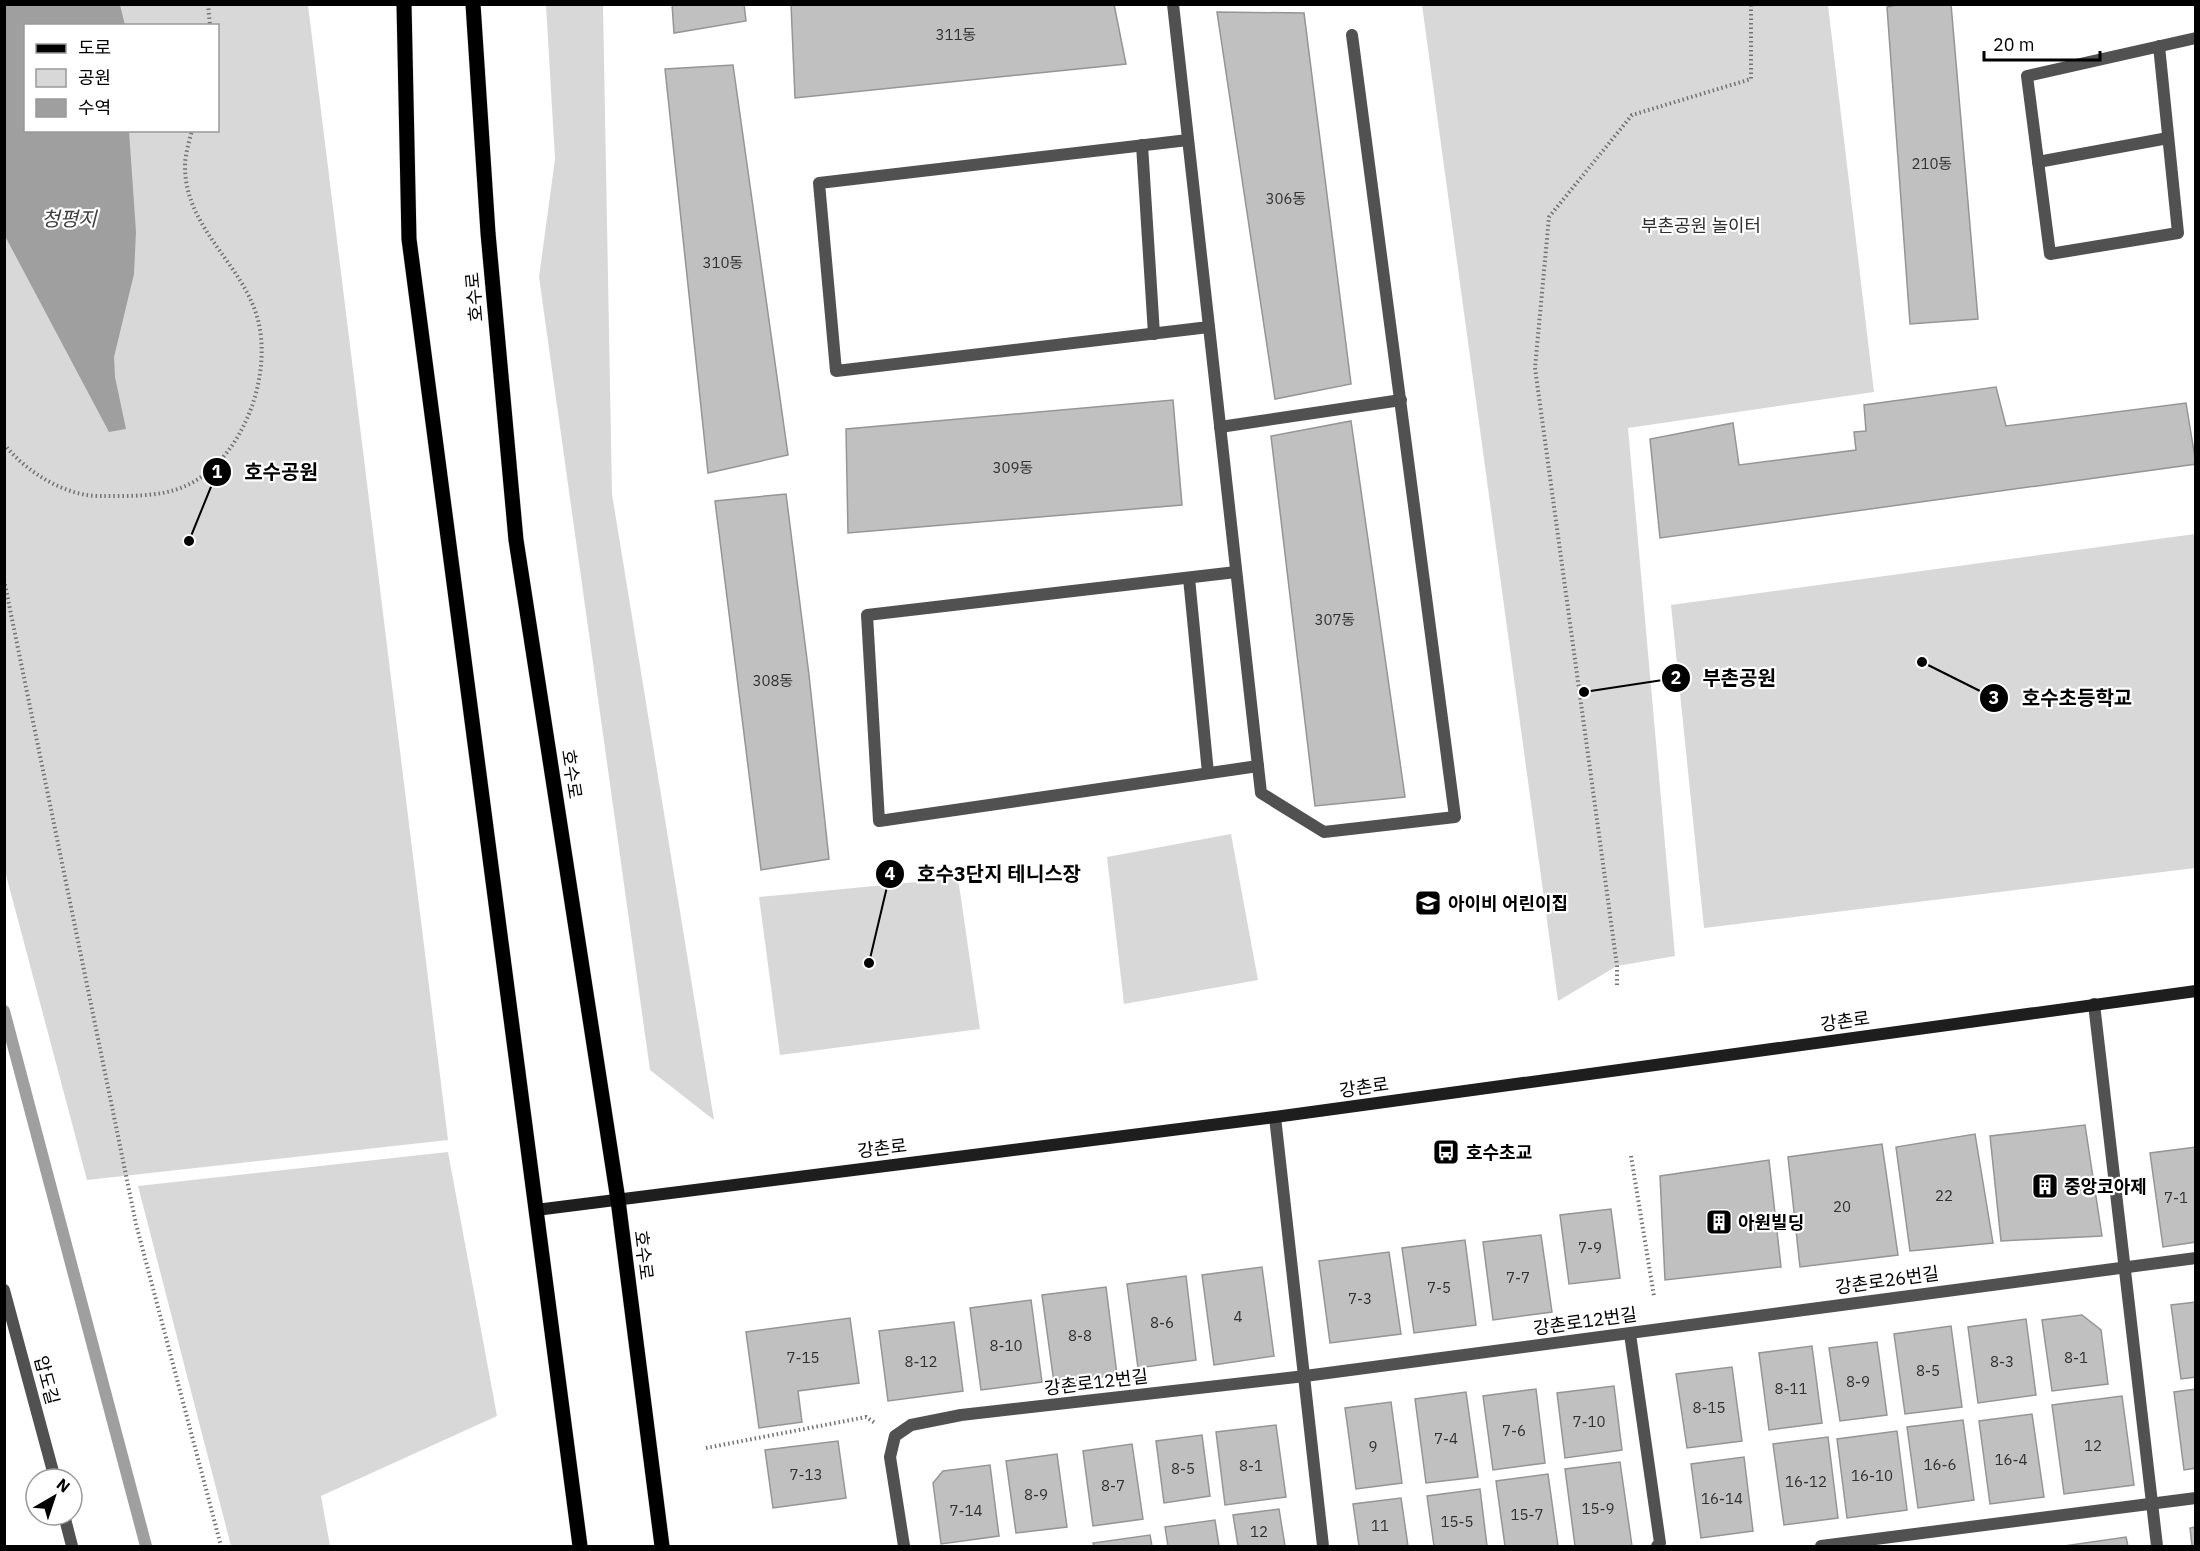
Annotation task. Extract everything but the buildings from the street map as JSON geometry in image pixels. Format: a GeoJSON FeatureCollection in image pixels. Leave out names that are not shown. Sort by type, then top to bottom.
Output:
{"type":"FeatureCollection","features":[{"type":"Feature","properties":{"kind":"main road"},"geometry":{"type":"LineString","coordinates":[[404,4],[409,239],[580,1546]]}},
{"type":"Feature","properties":{"kind":"main road","name":"호수로"},"geometry":{"type":"LineString","coordinates":[[473,4],[488,233],[516,540],[618,1200],[662,1546]]}},
{"type":"Feature","properties":{"kind":"main road","name":"강촌로"},"geometry":{"type":"LineString","coordinates":[[536,1210],[1275,1117],[2196,991]]}},
{"type":"Feature","properties":{"kind":"street"},"geometry":{"type":"LineString","coordinates":[[1173,4],[1261,794],[1324,832],[1455,817],[1352,35]]}},
{"type":"Feature","properties":{"kind":"street"},"geometry":{"type":"LineString","coordinates":[[2159,46],[2178,233],[2050,254],[2027,76],[2159,46],[2196,38]]}},
{"type":"Feature","properties":{"kind":"street"},"geometry":{"type":"LineString","coordinates":[[2038,162],[2168,138]]}},
{"type":"Feature","properties":{"kind":"street"},"geometry":{"type":"LineString","coordinates":[[1188,140],[819,183],[836,371],[1209,327]]}},
{"type":"Feature","properties":{"kind":"street"},"geometry":{"type":"LineString","coordinates":[[1142,145],[1154,334]]}},
{"type":"Feature","properties":{"kind":"street"},"geometry":{"type":"LineString","coordinates":[[1220,427],[1401,400]]}},
{"type":"Feature","properties":{"kind":"street"},"geometry":{"type":"LineString","coordinates":[[1236,572],[867,615],[879,821],[1258,766]]}},
{"type":"Feature","properties":{"kind":"street"},"geometry":{"type":"LineString","coordinates":[[1189,578],[1208,773]]}},
{"type":"Feature","properties":{"kind":"street"},"geometry":{"type":"LineString","coordinates":[[2094,1004],[2157,1546]]}},
{"type":"Feature","properties":{"kind":"street"},"geometry":{"type":"LineString","coordinates":[[1275,1117],[1323,1546]]}},
{"type":"Feature","properties":{"kind":"street","name":"강촌로26번길"},"geometry":{"type":"LineString","coordinates":[[1655,1330],[2196,1258]]}},
{"type":"Feature","properties":{"kind":"street","name":"압도길"},"geometry":{"type":"LineString","coordinates":[[4,1290],[51,1467]]}},
{"type":"Feature","properties":{"kind":"street","name":"강촌로12번길"},"geometry":{"type":"LineString","coordinates":[[896,1436],[911,1425],[961,1415],[1305,1376],[1655,1330]]}},
{"type":"Feature","properties":{"kind":"street"},"geometry":{"type":"LineString","coordinates":[[1630,1334],[1660,1543],[1657,1546]]}},
{"type":"Feature","properties":{"kind":"street"},"geometry":{"type":"LineString","coordinates":[[896,1436],[890,1457],[904,1546]]}},
{"type":"Feature","properties":{"kind":"street"},"geometry":{"type":"LineString","coordinates":[[1821,1546],[2196,1498]]}},
{"type":"Feature","properties":{"kind":"street"},"geometry":{"type":"LineString","coordinates":[[67,1527],[72,1546]]}},
{"type":"Feature","properties":{"kind":"path"},"geometry":{"type":"LineString","coordinates":[[208,4],[210,24]]}},
{"type":"Feature","properties":{"kind":"path"},"geometry":{"type":"LineString","coordinates":[[1617,985],[1615,954],[1535,368],[1549,217],[1632,115],[1751,79],[1751,4]]}},
{"type":"Feature","properties":{"kind":"path"},"geometry":{"type":"LineString","coordinates":[[4,444],[27,466],[50,482],[71,491],[95,496],[118,496],[182,488],[218,465],[239,432],[258,388],[258,321],[236,275],[205,232],[191,206],[185,164],[192,132]]}},
{"type":"Feature","properties":{"kind":"path"},"geometry":{"type":"LineString","coordinates":[[4,580],[136,1224],[221,1546]]}},
{"type":"Feature","properties":{"kind":"path"},"geometry":{"type":"LineString","coordinates":[[1631,1156],[1654,1296]]}},
{"type":"Feature","properties":{"kind":"path"},"geometry":{"type":"LineString","coordinates":[[706,1448],[866,1417],[896,1436]]}},
{"type":"Feature","properties":{"kind":"green space"},"geometry":{"type":"Polygon","coordinates":[[[4,5],[308,5],[448,1140],[87,1180],[5,871],[4,5]]]}},
{"type":"Feature","properties":{"kind":"green space"},"geometry":{"type":"Polygon","coordinates":[[[546,5],[603,5],[612,494],[714,1120],[650,1070],[539,277],[555,159],[546,5]]]}},
{"type":"Feature","properties":{"kind":"green space","name":"부촌공원 놀이터"},"geometry":{"type":"Polygon","coordinates":[[[1422,5],[1828,5],[1874,392],[1628,428],[1675,956],[1617,966],[1558,1001],[1422,5]]]}},
{"type":"Feature","properties":{"kind":"green space"},"geometry":{"type":"Polygon","coordinates":[[[2195,534],[2195,868],[1704,928],[1671,605],[2195,534]]]}},
{"type":"Feature","properties":{"kind":"green space"},"geometry":{"type":"Polygon","coordinates":[[[1231,834],[1258,980],[1124,1004],[1107,857],[1231,834]]]}},
{"type":"Feature","properties":{"kind":"green space"},"geometry":{"type":"Polygon","coordinates":[[[958,878],[980,1029],[780,1055],[759,897],[958,878]]]}},
{"type":"Feature","properties":{"kind":"green space"},"geometry":{"type":"Polygon","coordinates":[[[448,1152],[497,1416],[321,1496],[330,1546],[231,1546],[138,1186],[448,1152]]]}},
{"type":"Feature","properties":{"kind":"water","name":"청평지"},"geometry":{"type":"Polygon","coordinates":[[[4,5],[120,5],[125,24],[24,24],[24,132],[129,132],[136,232],[134,274],[114,357],[115,377],[126,429],[109,432],[5,236],[4,5]]]}},
{"type":"Feature","properties":{"kind":"waterway"},"geometry":{"type":"LineString","coordinates":[[4,1011],[146,1546]]}},
{"type":"Feature","properties":{"kind":"place","name":"호수공원"},"geometry":{"type":"Point","coordinates":[189,541]}},
{"type":"Feature","properties":{"kind":"place","name":"호수초등학교"},"geometry":{"type":"Point","coordinates":[1922,662]}},
{"type":"Feature","properties":{"kind":"place","name":"부촌공원"},"geometry":{"type":"Point","coordinates":[1584,692]}},
{"type":"Feature","properties":{"kind":"place","name":"아이비 어린이집"},"geometry":{"type":"Point","coordinates":[1428,903]}},
{"type":"Feature","properties":{"kind":"place","name":"호수3단지 테니스장"},"geometry":{"type":"Point","coordinates":[869,963]}},
{"type":"Feature","properties":{"kind":"place","name":"호수초교"},"geometry":{"type":"Point","coordinates":[1446,1152]}},
{"type":"Feature","properties":{"kind":"place","name":"중앙코아제"},"geometry":{"type":"Point","coordinates":[2045,1186]}},
{"type":"Feature","properties":{"kind":"place","name":"아원빌딩"},"geometry":{"type":"Point","coordinates":[1719,1222]}}]}
